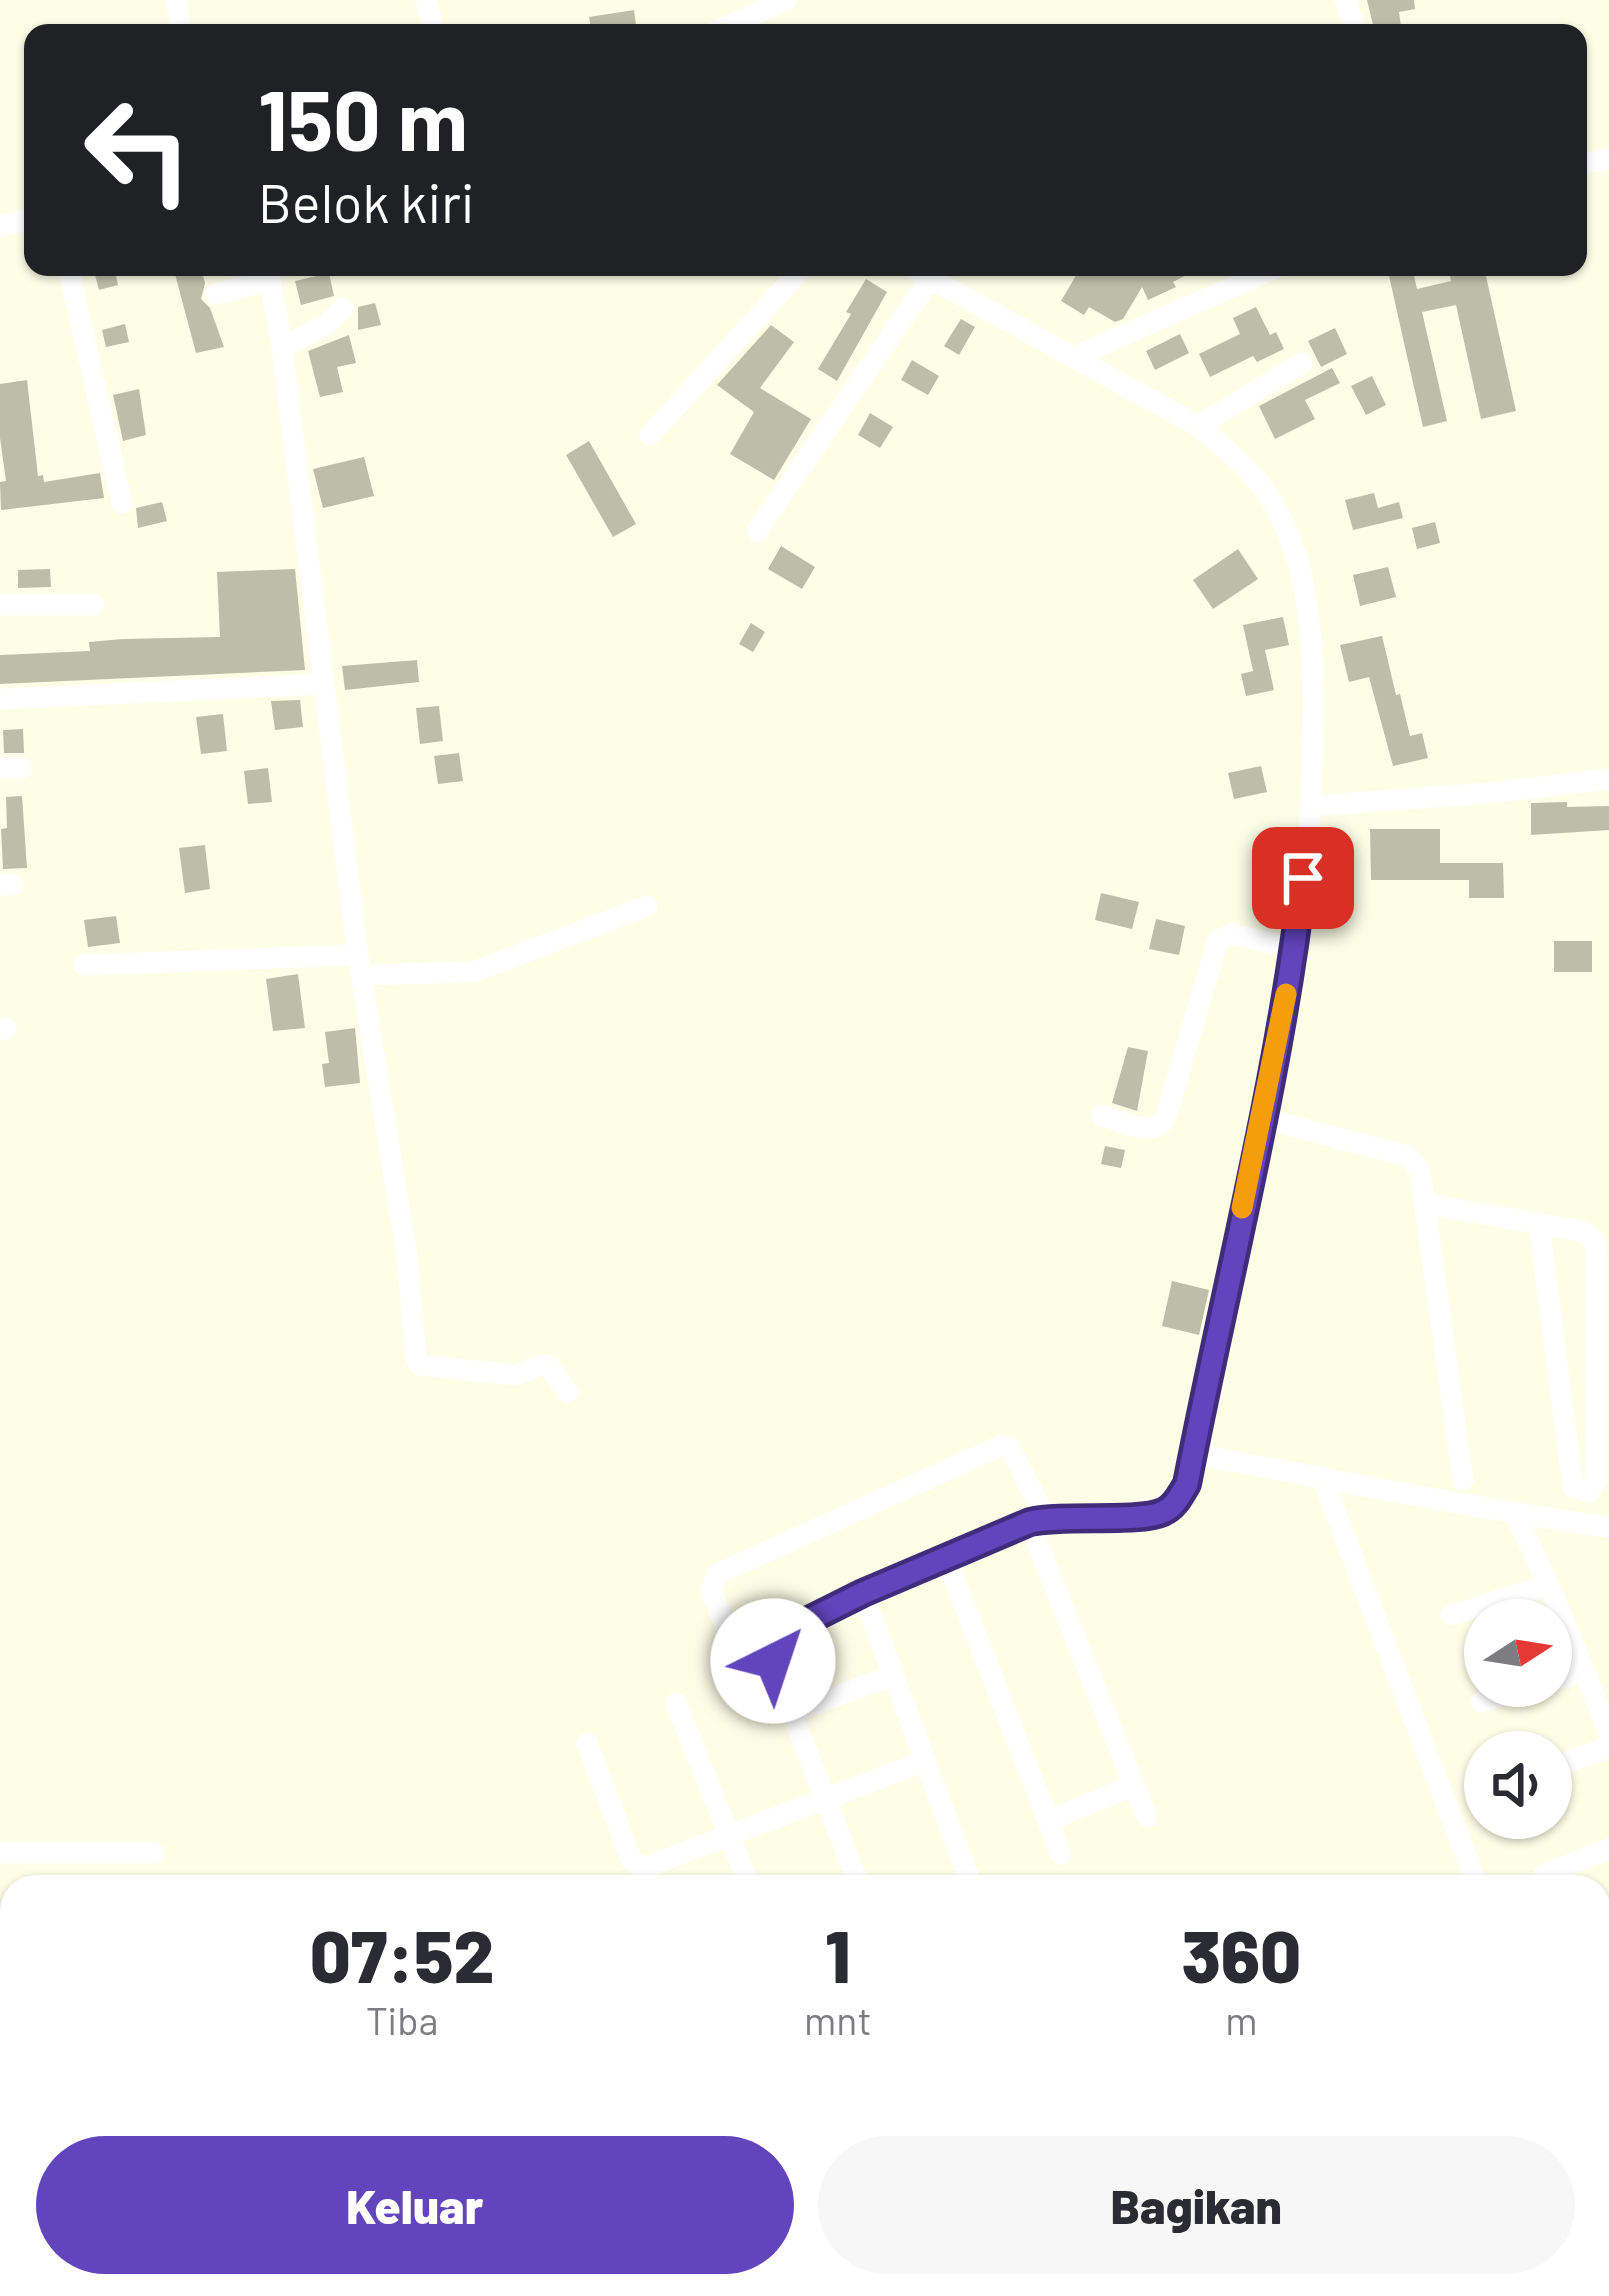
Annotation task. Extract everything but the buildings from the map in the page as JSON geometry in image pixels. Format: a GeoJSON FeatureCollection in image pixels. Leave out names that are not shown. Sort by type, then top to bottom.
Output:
{"type":"FeatureCollection","features":[{"type":"Feature","properties":{"kind":"street"},"geometry":{"type":"LineString","coordinates":[[732,24],[786,0]]}},
{"type":"Feature","properties":{"kind":"street"},"geometry":{"type":"LineString","coordinates":[[70,276],[122,503]]}},
{"type":"Feature","properties":{"kind":"street"},"geometry":{"type":"LineString","coordinates":[[215,294],[263,276]]}},
{"type":"Feature","properties":{"kind":"street"},"geometry":{"type":"LineString","coordinates":[[268,276],[282,348],[360,965],[407,1256],[414,1345],[420,1366],[515,1376],[549,1366],[568,1392]]}},
{"type":"Feature","properties":{"kind":"street"},"geometry":{"type":"LineString","coordinates":[[650,435],[795,276]]}},
{"type":"Feature","properties":{"kind":"street"},"geometry":{"type":"LineString","coordinates":[[855,1875],[775,1671],[773,1651],[783,1633],[863,1593],[1038,1520],[1158,1515],[1177,1502],[1187,1484],[1294,950],[1311,806],[1309,624],[1298,562],[1270,498],[1233,455],[1198,426],[926,276]]}},
{"type":"Feature","properties":{"kind":"street"},"geometry":{"type":"LineString","coordinates":[[1074,357],[1258,276]]}},
{"type":"Feature","properties":{"kind":"street"},"geometry":{"type":"LineString","coordinates":[[757,531],[931,279]]}},
{"type":"Feature","properties":{"kind":"street"},"geometry":{"type":"LineString","coordinates":[[282,348],[327,324],[343,308]]}},
{"type":"Feature","properties":{"kind":"street"},"geometry":{"type":"LineString","coordinates":[[1198,426],[1302,363]]}},
{"type":"Feature","properties":{"kind":"street"},"geometry":{"type":"LineString","coordinates":[[0,605],[94,604]]}},
{"type":"Feature","properties":{"kind":"street"},"geometry":{"type":"LineString","coordinates":[[0,699],[324,684]]}},
{"type":"Feature","properties":{"kind":"street"},"geometry":{"type":"LineString","coordinates":[[1311,806],[1609,779]]}},
{"type":"Feature","properties":{"kind":"street"},"geometry":{"type":"LineString","coordinates":[[84,965],[360,965],[473,972],[647,906]]}},
{"type":"Feature","properties":{"kind":"street"},"geometry":{"type":"LineString","coordinates":[[1101,1115],[1146,1129],[1165,1120],[1218,940],[1233,934],[1294,950]]}},
{"type":"Feature","properties":{"kind":"street"},"geometry":{"type":"LineString","coordinates":[[1261,1118],[1407,1156],[1420,1172],[1463,1480]]}},
{"type":"Feature","properties":{"kind":"street"},"geometry":{"type":"LineString","coordinates":[[1425,1204],[1539,1223],[1582,1231],[1596,1244],[1597,1480],[1588,1492],[1574,1488],[1570,1473],[1539,1223]]}},
{"type":"Feature","properties":{"kind":"street"},"geometry":{"type":"LineString","coordinates":[[773,1651],[747,1651],[736,1643],[711,1591],[717,1574],[1000,1446],[1010,1448],[1147,1817]]}},
{"type":"Feature","properties":{"kind":"street"},"geometry":{"type":"LineString","coordinates":[[1192,1454],[1609,1527]]}},
{"type":"Feature","properties":{"kind":"street"},"geometry":{"type":"LineString","coordinates":[[1322,1477],[1473,1875]]}},
{"type":"Feature","properties":{"kind":"street"},"geometry":{"type":"LineString","coordinates":[[1515,1514],[1609,1732]]}},
{"type":"Feature","properties":{"kind":"street"},"geometry":{"type":"LineString","coordinates":[[946,1557],[1061,1854]]}},
{"type":"Feature","properties":{"kind":"street"},"geometry":{"type":"LineString","coordinates":[[1451,1615],[1549,1585]]}},
{"type":"Feature","properties":{"kind":"street"},"geometry":{"type":"LineString","coordinates":[[863,1593],[968,1875]]}},
{"type":"Feature","properties":{"kind":"street"},"geometry":{"type":"LineString","coordinates":[[1572,1675],[1582,1672]]}},
{"type":"Feature","properties":{"kind":"street"},"geometry":{"type":"LineString","coordinates":[[791,1713],[893,1676]]}},
{"type":"Feature","properties":{"kind":"street"},"geometry":{"type":"LineString","coordinates":[[676,1703],[745,1875]]}},
{"type":"Feature","properties":{"kind":"street"},"geometry":{"type":"LineString","coordinates":[[587,1743],[631,1859],[643,1868],[926,1761]]}},
{"type":"Feature","properties":{"kind":"street"},"geometry":{"type":"LineString","coordinates":[[1572,1760],[1609,1747]]}},
{"type":"Feature","properties":{"kind":"street"},"geometry":{"type":"LineString","coordinates":[[1048,1821],[1134,1786]]}},
{"type":"Feature","properties":{"kind":"street"},"geometry":{"type":"LineString","coordinates":[[1544,1874],[1609,1849]]}},
{"type":"Feature","properties":{"kind":"street"},"geometry":{"type":"LineString","coordinates":[[0,1852],[154,1853]]}},
{"type":"Feature","properties":{"kind":"slow traffic"},"geometry":{"type":"LineString","coordinates":[[1242,1208],[1286,994]]}},
{"type":"Feature","properties":{"kind":"route"},"geometry":{"type":"LineString","coordinates":[[773,1661],[783,1633],[863,1593],[1030,1522],[1055,1516],[1158,1515],[1177,1502],[1187,1484],[1261,1118],[1303,878]]}}]}
